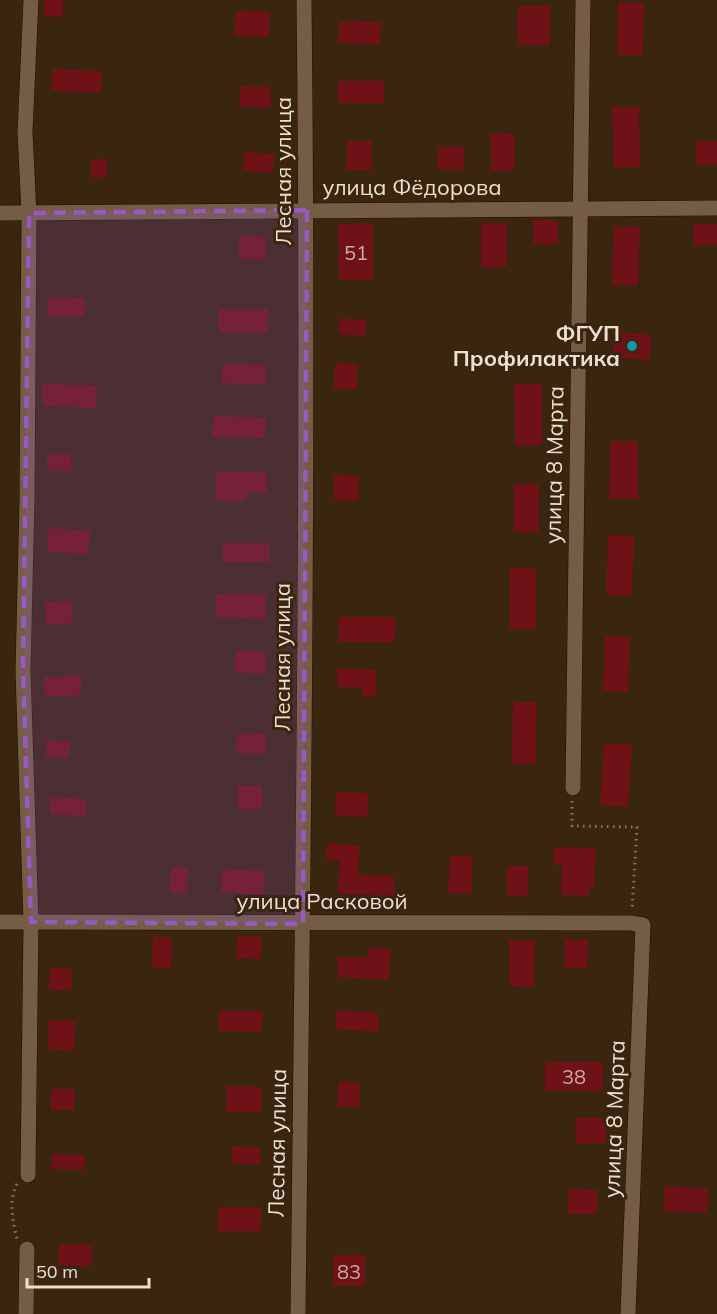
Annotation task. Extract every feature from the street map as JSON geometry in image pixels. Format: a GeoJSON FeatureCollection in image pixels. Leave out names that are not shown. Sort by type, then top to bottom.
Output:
{"type":"FeatureCollection","features":[{"type":"Feature","properties":{"kind":"street"},"geometry":{"type":"LineString","coordinates":[[28,1175],[31,922],[23,671],[29,213],[25,132],[31,0]]}},
{"type":"Feature","properties":{"kind":"street","name":"Лесная улица"},"geometry":{"type":"LineString","coordinates":[[298,1314],[303,924],[306,210],[304,0]]}},
{"type":"Feature","properties":{"kind":"street","name":"улица 8 Марта"},"geometry":{"type":"LineString","coordinates":[[573,788],[583,0]]}},
{"type":"Feature","properties":{"kind":"street","name":"улица Фёдорова"},"geometry":{"type":"LineString","coordinates":[[0,213],[717,208]]}},
{"type":"Feature","properties":{"kind":"street","name":"улица Расковой"},"geometry":{"type":"LineString","coordinates":[[0,922],[637,924]]}},
{"type":"Feature","properties":{"kind":"street","name":"улица 8 Марта"},"geometry":{"type":"LineString","coordinates":[[628,1314],[637,924]]}},
{"type":"Feature","properties":{"kind":"street"},"geometry":{"type":"LineString","coordinates":[[27,1249],[27,1314]]}},
{"type":"Feature","properties":{"kind":"path"},"geometry":{"type":"LineString","coordinates":[[573,788],[572,826],[637,826],[637,924]]}},
{"type":"Feature","properties":{"kind":"path"},"geometry":{"type":"LineString","coordinates":[[27,1249],[17,1240],[13,1224],[13,1190],[20,1179],[28,1175]]}},
{"type":"Feature","properties":{"kind":"highlighted area"},"geometry":{"type":"Polygon","coordinates":[[[307,210],[303,924],[31,922],[23,671],[29,213],[307,210]]]}},
{"type":"Feature","properties":{"kind":"building"},"geometry":{"type":"Polygon","coordinates":[[[44,0],[63,0],[63,17],[44,16],[44,0]]]}},
{"type":"Feature","properties":{"kind":"building"},"geometry":{"type":"Polygon","coordinates":[[[618,2],[644,3],[643,55],[617,55],[618,2]]]}},
{"type":"Feature","properties":{"kind":"building"},"geometry":{"type":"Polygon","coordinates":[[[518,6],[551,6],[550,45],[517,45],[518,6]]]}},
{"type":"Feature","properties":{"kind":"building"},"geometry":{"type":"Polygon","coordinates":[[[236,11],[270,12],[269,37],[234,36],[236,11]]]}},
{"type":"Feature","properties":{"kind":"building"},"geometry":{"type":"Polygon","coordinates":[[[339,21],[381,22],[380,44],[338,43],[339,21]]]}},
{"type":"Feature","properties":{"kind":"building"},"geometry":{"type":"Polygon","coordinates":[[[52,69],[102,71],[101,93],[51,91],[52,69]]]}},
{"type":"Feature","properties":{"kind":"building"},"geometry":{"type":"Polygon","coordinates":[[[338,81],[384,81],[384,103],[338,103],[338,81]]]}},
{"type":"Feature","properties":{"kind":"building"},"geometry":{"type":"Polygon","coordinates":[[[240,86],[271,87],[270,108],[239,107],[240,86]]]}},
{"type":"Feature","properties":{"kind":"building"},"geometry":{"type":"Polygon","coordinates":[[[639,106],[640,167],[614,168],[612,107],[639,106]]]}},
{"type":"Feature","properties":{"kind":"building"},"geometry":{"type":"Polygon","coordinates":[[[491,133],[515,134],[514,171],[491,171],[491,133]]]}},
{"type":"Feature","properties":{"kind":"building"},"geometry":{"type":"Polygon","coordinates":[[[347,141],[372,141],[372,170],[346,170],[347,141]]]}},
{"type":"Feature","properties":{"kind":"building"},"geometry":{"type":"Polygon","coordinates":[[[696,141],[717,141],[717,165],[696,165],[696,141]]]}},
{"type":"Feature","properties":{"kind":"building"},"geometry":{"type":"Polygon","coordinates":[[[438,147],[464,147],[464,170],[438,169],[438,147]]]}},
{"type":"Feature","properties":{"kind":"building"},"geometry":{"type":"Polygon","coordinates":[[[244,152],[274,154],[273,173],[243,171],[244,152]]]}},
{"type":"Feature","properties":{"kind":"building"},"geometry":{"type":"Polygon","coordinates":[[[91,159],[107,159],[107,177],[91,178],[91,159]]]}},
{"type":"Feature","properties":{"kind":"building"},"geometry":{"type":"Polygon","coordinates":[[[533,220],[558,220],[558,244],[533,244],[533,220]]]}},
{"type":"Feature","properties":{"kind":"building"},"geometry":{"type":"Polygon","coordinates":[[[373,223],[373,280],[339,280],[338,224],[373,223]]]}},
{"type":"Feature","properties":{"kind":"building"},"geometry":{"type":"Polygon","coordinates":[[[481,223],[507,223],[507,267],[481,267],[481,223]]]}},
{"type":"Feature","properties":{"kind":"building"},"geometry":{"type":"Polygon","coordinates":[[[694,224],[717,224],[717,245],[693,245],[694,224]]]}},
{"type":"Feature","properties":{"kind":"building"},"geometry":{"type":"Polygon","coordinates":[[[613,227],[640,227],[638,285],[612,285],[613,227]]]}},
{"type":"Feature","properties":{"kind":"building"},"geometry":{"type":"Polygon","coordinates":[[[239,236],[266,237],[266,259],[239,259],[239,236]]]}},
{"type":"Feature","properties":{"kind":"building"},"geometry":{"type":"Polygon","coordinates":[[[48,297],[85,298],[84,316],[47,316],[48,297]]]}},
{"type":"Feature","properties":{"kind":"building"},"geometry":{"type":"Polygon","coordinates":[[[219,309],[268,309],[268,333],[219,333],[219,309]]]}},
{"type":"Feature","properties":{"kind":"building"},"geometry":{"type":"Polygon","coordinates":[[[340,318],[366,320],[365,336],[339,334],[340,318]]]}},
{"type":"Feature","properties":{"kind":"building","name":"ФГУП Профилактика"},"geometry":{"type":"Polygon","coordinates":[[[614,332],[651,335],[649,360],[612,357],[614,332]]]}},
{"type":"Feature","properties":{"kind":"building"},"geometry":{"type":"Polygon","coordinates":[[[335,363],[358,364],[357,389],[334,389],[335,363]]]}},
{"type":"Feature","properties":{"kind":"building"},"geometry":{"type":"Polygon","coordinates":[[[222,364],[266,365],[266,384],[222,383],[222,364]]]}},
{"type":"Feature","properties":{"kind":"building"},"geometry":{"type":"Polygon","coordinates":[[[43,384],[97,386],[96,408],[43,406],[43,384]]]}},
{"type":"Feature","properties":{"kind":"building"},"geometry":{"type":"Polygon","coordinates":[[[514,384],[542,384],[542,445],[515,446],[514,384]]]}},
{"type":"Feature","properties":{"kind":"building"},"geometry":{"type":"Polygon","coordinates":[[[213,416],[266,418],[265,438],[212,437],[213,416]]]}},
{"type":"Feature","properties":{"kind":"building"},"geometry":{"type":"Polygon","coordinates":[[[610,441],[638,441],[638,499],[609,499],[610,441]]]}},
{"type":"Feature","properties":{"kind":"building"},"geometry":{"type":"Polygon","coordinates":[[[71,454],[71,471],[47,471],[47,455],[71,454]]]}},
{"type":"Feature","properties":{"kind":"building"},"geometry":{"type":"Polygon","coordinates":[[[216,472],[267,472],[267,493],[246,493],[246,501],[216,501],[216,472]]]}},
{"type":"Feature","properties":{"kind":"building"},"geometry":{"type":"Polygon","coordinates":[[[334,475],[359,476],[358,501],[334,500],[334,475]]]}},
{"type":"Feature","properties":{"kind":"building"},"geometry":{"type":"Polygon","coordinates":[[[514,484],[539,484],[539,532],[514,532],[514,484]]]}},
{"type":"Feature","properties":{"kind":"building"},"geometry":{"type":"Polygon","coordinates":[[[49,528],[90,531],[88,555],[47,551],[49,528]]]}},
{"type":"Feature","properties":{"kind":"building"},"geometry":{"type":"Polygon","coordinates":[[[608,535],[634,536],[632,596],[606,595],[608,535]]]}},
{"type":"Feature","properties":{"kind":"building"},"geometry":{"type":"Polygon","coordinates":[[[223,543],[269,543],[269,562],[223,562],[223,543]]]}},
{"type":"Feature","properties":{"kind":"building"},"geometry":{"type":"Polygon","coordinates":[[[510,568],[536,568],[536,629],[510,629],[510,568]]]}},
{"type":"Feature","properties":{"kind":"building"},"geometry":{"type":"Polygon","coordinates":[[[216,594],[266,595],[265,619],[216,617],[216,594]]]}},
{"type":"Feature","properties":{"kind":"building"},"geometry":{"type":"Polygon","coordinates":[[[72,601],[72,623],[46,624],[45,602],[72,601]]]}},
{"type":"Feature","properties":{"kind":"building"},"geometry":{"type":"Polygon","coordinates":[[[339,617],[396,617],[395,642],[339,642],[339,617]]]}},
{"type":"Feature","properties":{"kind":"building"},"geometry":{"type":"Polygon","coordinates":[[[605,636],[630,637],[628,692],[603,691],[605,636]]]}},
{"type":"Feature","properties":{"kind":"building"},"geometry":{"type":"Polygon","coordinates":[[[236,651],[266,652],[265,674],[235,672],[236,651]]]}},
{"type":"Feature","properties":{"kind":"building"},"geometry":{"type":"Polygon","coordinates":[[[338,668],[377,670],[376,697],[361,696],[362,688],[337,687],[338,668]]]}},
{"type":"Feature","properties":{"kind":"building"},"geometry":{"type":"Polygon","coordinates":[[[81,676],[81,695],[45,696],[44,677],[81,676]]]}},
{"type":"Feature","properties":{"kind":"building"},"geometry":{"type":"Polygon","coordinates":[[[513,702],[537,702],[536,764],[512,764],[513,702]]]}},
{"type":"Feature","properties":{"kind":"building"},"geometry":{"type":"Polygon","coordinates":[[[237,733],[266,734],[265,754],[236,753],[237,733]]]}},
{"type":"Feature","properties":{"kind":"building"},"geometry":{"type":"Polygon","coordinates":[[[46,740],[70,741],[69,758],[46,757],[46,740]]]}},
{"type":"Feature","properties":{"kind":"building"},"geometry":{"type":"Polygon","coordinates":[[[604,743],[632,745],[628,807],[600,805],[604,743]]]}},
{"type":"Feature","properties":{"kind":"building"},"geometry":{"type":"Polygon","coordinates":[[[238,786],[262,786],[262,809],[238,809],[238,786]]]}},
{"type":"Feature","properties":{"kind":"building"},"geometry":{"type":"Polygon","coordinates":[[[336,792],[369,793],[368,817],[335,816],[336,792]]]}},
{"type":"Feature","properties":{"kind":"building"},"geometry":{"type":"Polygon","coordinates":[[[51,797],[87,799],[86,816],[50,814],[51,797]]]}},
{"type":"Feature","properties":{"kind":"building"},"geometry":{"type":"Polygon","coordinates":[[[327,843],[360,846],[358,875],[394,876],[394,896],[338,894],[340,861],[326,860],[327,843]]]}},
{"type":"Feature","properties":{"kind":"building"},"geometry":{"type":"Polygon","coordinates":[[[554,847],[596,848],[594,887],[589,887],[589,896],[561,895],[562,865],[553,865],[554,847]]]}},
{"type":"Feature","properties":{"kind":"building"},"geometry":{"type":"Polygon","coordinates":[[[450,855],[473,856],[471,894],[448,893],[450,855]]]}},
{"type":"Feature","properties":{"kind":"building"},"geometry":{"type":"Polygon","coordinates":[[[507,866],[528,866],[528,896],[506,895],[507,866]]]}},
{"type":"Feature","properties":{"kind":"building"},"geometry":{"type":"Polygon","coordinates":[[[171,867],[188,868],[187,894],[170,893],[171,867]]]}},
{"type":"Feature","properties":{"kind":"building"},"geometry":{"type":"Polygon","coordinates":[[[222,869],[264,871],[263,895],[221,892],[222,869]]]}},
{"type":"Feature","properties":{"kind":"building"},"geometry":{"type":"Polygon","coordinates":[[[237,936],[262,937],[261,959],[236,958],[237,936]]]}},
{"type":"Feature","properties":{"kind":"building"},"geometry":{"type":"Polygon","coordinates":[[[153,937],[172,937],[171,968],[152,968],[153,937]]]}},
{"type":"Feature","properties":{"kind":"building"},"geometry":{"type":"Polygon","coordinates":[[[565,939],[588,940],[587,968],[564,968],[565,939]]]}},
{"type":"Feature","properties":{"kind":"building"},"geometry":{"type":"Polygon","coordinates":[[[509,940],[535,940],[534,987],[509,986],[509,940]]]}},
{"type":"Feature","properties":{"kind":"building"},"geometry":{"type":"Polygon","coordinates":[[[368,948],[391,949],[389,980],[337,977],[338,956],[367,958],[368,948]]]}},
{"type":"Feature","properties":{"kind":"building"},"geometry":{"type":"Polygon","coordinates":[[[50,968],[72,968],[71,990],[49,990],[50,968]]]}},
{"type":"Feature","properties":{"kind":"building"},"geometry":{"type":"Polygon","coordinates":[[[219,1010],[263,1011],[262,1032],[218,1031],[219,1010]]]}},
{"type":"Feature","properties":{"kind":"building"},"geometry":{"type":"Polygon","coordinates":[[[337,1010],[379,1013],[378,1032],[336,1029],[337,1010]]]}},
{"type":"Feature","properties":{"kind":"building"},"geometry":{"type":"Polygon","coordinates":[[[49,1020],[76,1021],[74,1051],[48,1049],[49,1020]]]}},
{"type":"Feature","properties":{"kind":"building"},"geometry":{"type":"Polygon","coordinates":[[[545,1062],[603,1062],[603,1091],[545,1091],[545,1062]]]}},
{"type":"Feature","properties":{"kind":"building"},"geometry":{"type":"Polygon","coordinates":[[[338,1082],[360,1083],[359,1108],[337,1107],[338,1082]]]}},
{"type":"Feature","properties":{"kind":"building"},"geometry":{"type":"Polygon","coordinates":[[[227,1086],[262,1087],[261,1113],[226,1112],[227,1086]]]}},
{"type":"Feature","properties":{"kind":"building"},"geometry":{"type":"Polygon","coordinates":[[[51,1089],[75,1089],[74,1110],[50,1110],[51,1089]]]}},
{"type":"Feature","properties":{"kind":"building"},"geometry":{"type":"Polygon","coordinates":[[[575,1118],[606,1118],[606,1143],[576,1144],[575,1118]]]}},
{"type":"Feature","properties":{"kind":"building"},"geometry":{"type":"Polygon","coordinates":[[[232,1146],[261,1147],[260,1164],[232,1164],[232,1146]]]}},
{"type":"Feature","properties":{"kind":"building"},"geometry":{"type":"Polygon","coordinates":[[[52,1154],[85,1155],[84,1170],[51,1169],[52,1154]]]}},
{"type":"Feature","properties":{"kind":"building"},"geometry":{"type":"Polygon","coordinates":[[[665,1186],[708,1189],[707,1213],[663,1211],[665,1186]]]}},
{"type":"Feature","properties":{"kind":"building"},"geometry":{"type":"Polygon","coordinates":[[[569,1189],[597,1190],[597,1214],[568,1214],[569,1189]]]}},
{"type":"Feature","properties":{"kind":"building"},"geometry":{"type":"Polygon","coordinates":[[[218,1207],[261,1207],[261,1231],[218,1231],[218,1207]]]}},
{"type":"Feature","properties":{"kind":"building"},"geometry":{"type":"Polygon","coordinates":[[[59,1244],[92,1245],[91,1267],[58,1265],[59,1244]]]}},
{"type":"Feature","properties":{"kind":"building"},"geometry":{"type":"Polygon","coordinates":[[[333,1255],[365,1255],[365,1286],[333,1286],[333,1255]]]}},
{"type":"Feature","properties":{"kind":"place","name":"ФГУП Профилактика"},"geometry":{"type":"Point","coordinates":[632,346]}}]}
